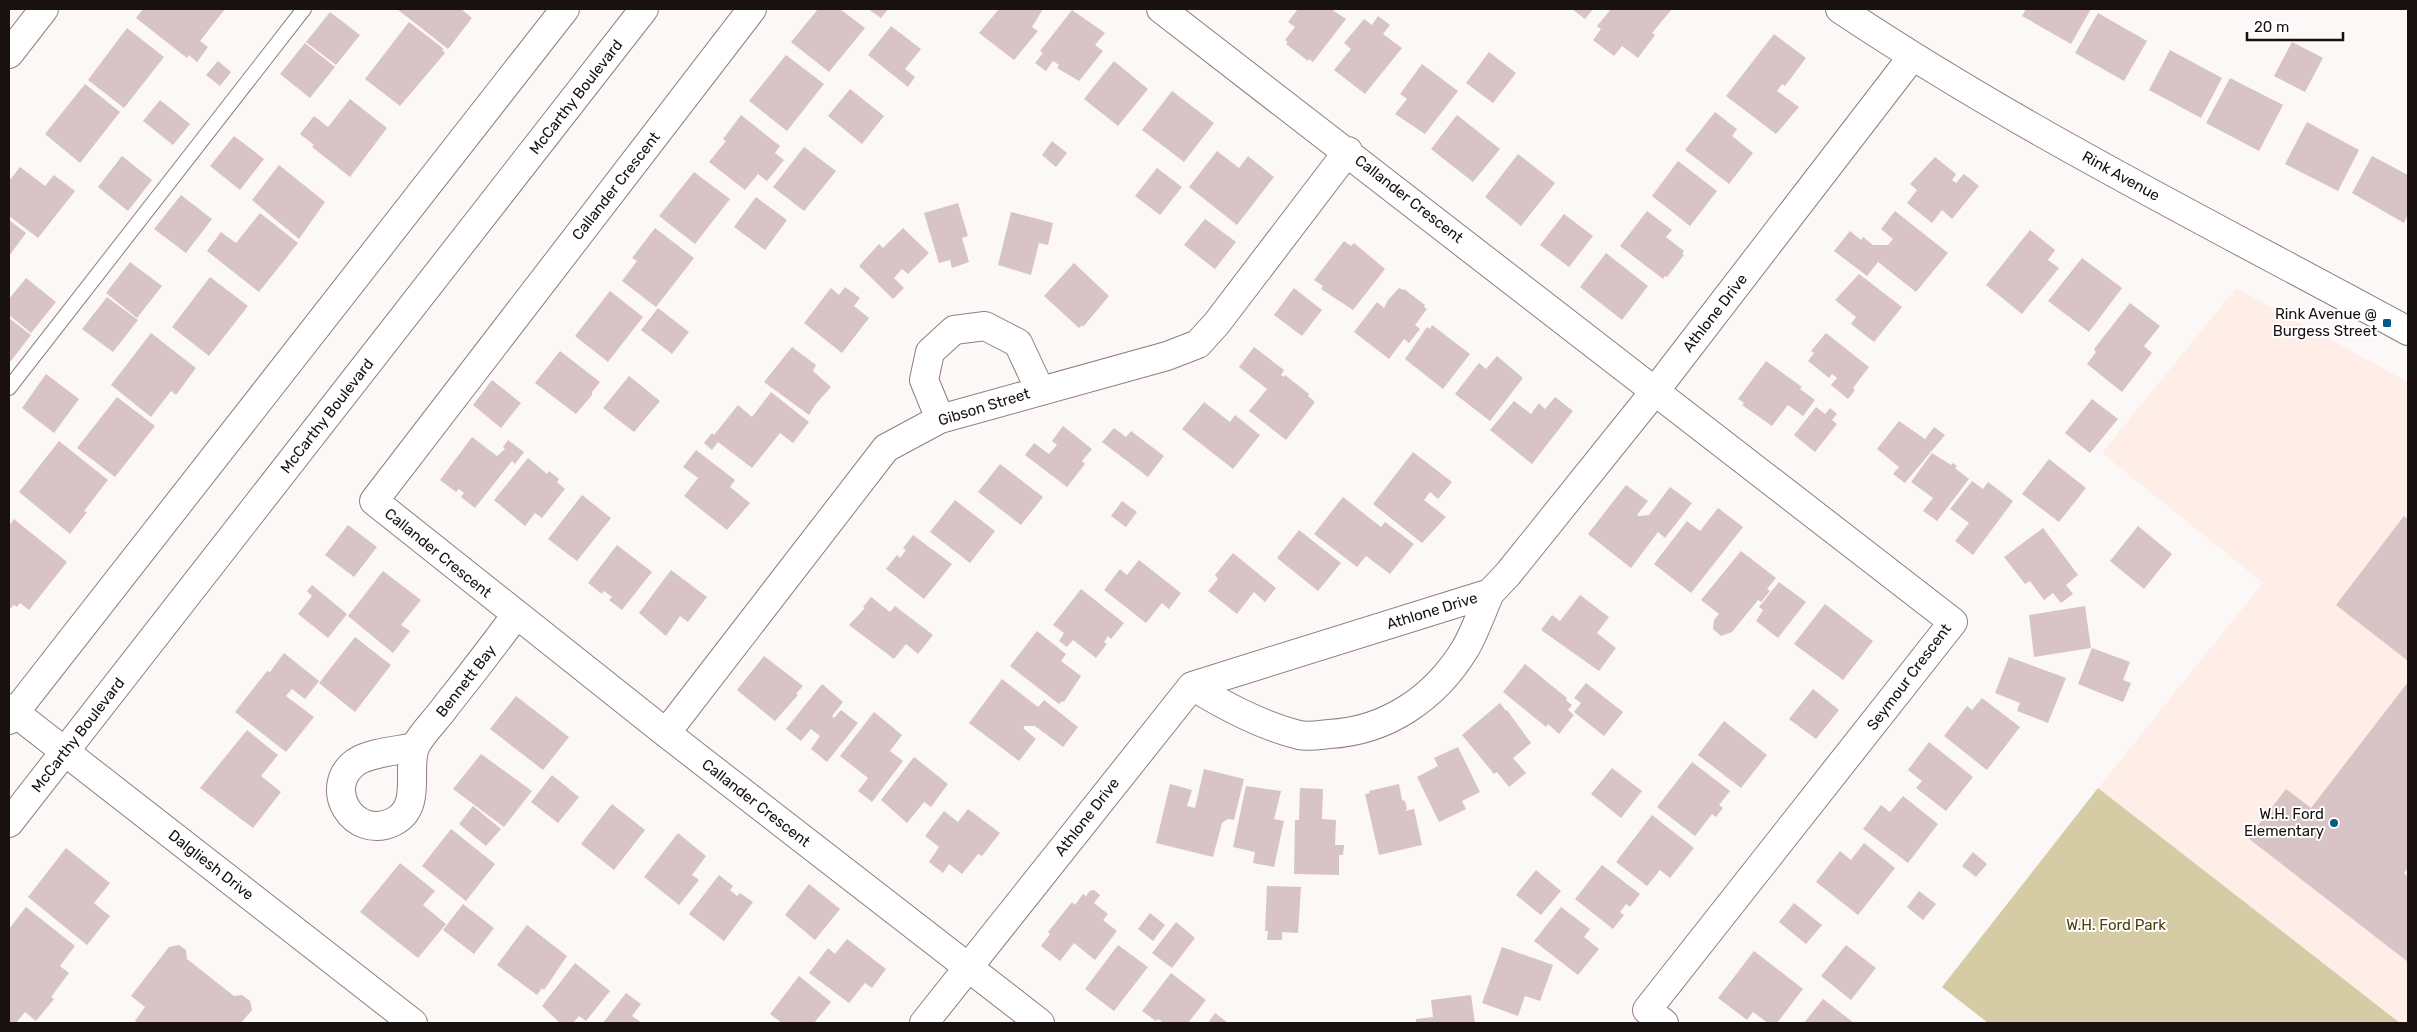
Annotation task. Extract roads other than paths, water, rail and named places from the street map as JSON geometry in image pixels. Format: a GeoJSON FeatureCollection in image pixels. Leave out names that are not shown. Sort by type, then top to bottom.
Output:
{"type":"FeatureCollection","features":[{"type":"Feature","properties":{"kind":"street"},"geometry":{"type":"LineString","coordinates":[[9,54],[44,9]]}},
{"type":"Feature","properties":{"kind":"street"},"geometry":{"type":"LineString","coordinates":[[11,714],[565,9]]}},
{"type":"Feature","properties":{"kind":"street","name":"McCarthy Boulevard"},"geometry":{"type":"LineString","coordinates":[[9,823],[644,9]]}},
{"type":"Feature","properties":{"kind":"street","name":"Callander Crescent"},"geometry":{"type":"LineString","coordinates":[[752,9],[374,501],[516,616],[968,967]]}},
{"type":"Feature","properties":{"kind":"street","name":"Callander Crescent"},"geometry":{"type":"LineString","coordinates":[[1161,9],[1348,151],[1655,391]]}},
{"type":"Feature","properties":{"kind":"street","name":"Rink Avenue"},"geometry":{"type":"LineString","coordinates":[[1840,9],[1912,57],[2109,171],[2408,331]]}},
{"type":"Feature","properties":{"kind":"street","name":"Athlone Drive"},"geometry":{"type":"LineString","coordinates":[[924,1023],[1192,686],[1490,593],[1508,574],[1655,391],[1912,57]]}},
{"type":"Feature","properties":{"kind":"street","name":"Gibson Street"},"geometry":{"type":"LineString","coordinates":[[666,733],[886,448],[940,419],[1167,356],[1198,344],[1217,324],[1348,151]]}},
{"type":"Feature","properties":{"kind":"street"},"geometry":{"type":"LineString","coordinates":[[940,419],[924,380],[930,352],[954,330],[984,326],[1018,343],[1040,390]]}},
{"type":"Feature","properties":{"kind":"street","name":"Seymour Crescent"},"geometry":{"type":"LineString","coordinates":[[1655,391],[1954,622],[1647,1010],[1664,1023]]}},
{"type":"Feature","properties":{"kind":"street"},"geometry":{"type":"LineString","coordinates":[[1192,686],[1228,708],[1301,736],[1341,733],[1375,726],[1408,710],[1438,685],[1466,648],[1490,593]]}},
{"type":"Feature","properties":{"kind":"street","name":"Bennett Bay"},"geometry":{"type":"LineString","coordinates":[[415,747],[516,616]]}},
{"type":"Feature","properties":{"kind":"street","name":"Dalgliesh Drive"},"geometry":{"type":"LineString","coordinates":[[11,714],[65,752],[413,1023]]}},
{"type":"Feature","properties":{"kind":"street"},"geometry":{"type":"LineString","coordinates":[[968,967],[1040,1023]]}},
{"type":"Feature","properties":{"kind":"lane"},"geometry":{"type":"LineString","coordinates":[[9,388],[304,9]]}},
{"type":"Feature","properties":{"kind":"place","name":"Rink Avenue @ Burgess Street"},"geometry":{"type":"Point","coordinates":[2387,323]}},
{"type":"Feature","properties":{"kind":"place","name":"W.H. Ford Elementary"},"geometry":{"type":"Point","coordinates":[2334,823]}},
{"type":"Feature","properties":{"kind":"park label","name":"W.H. Ford Park"},"geometry":{"type":"Point","coordinates":[2116,925]}}]}
